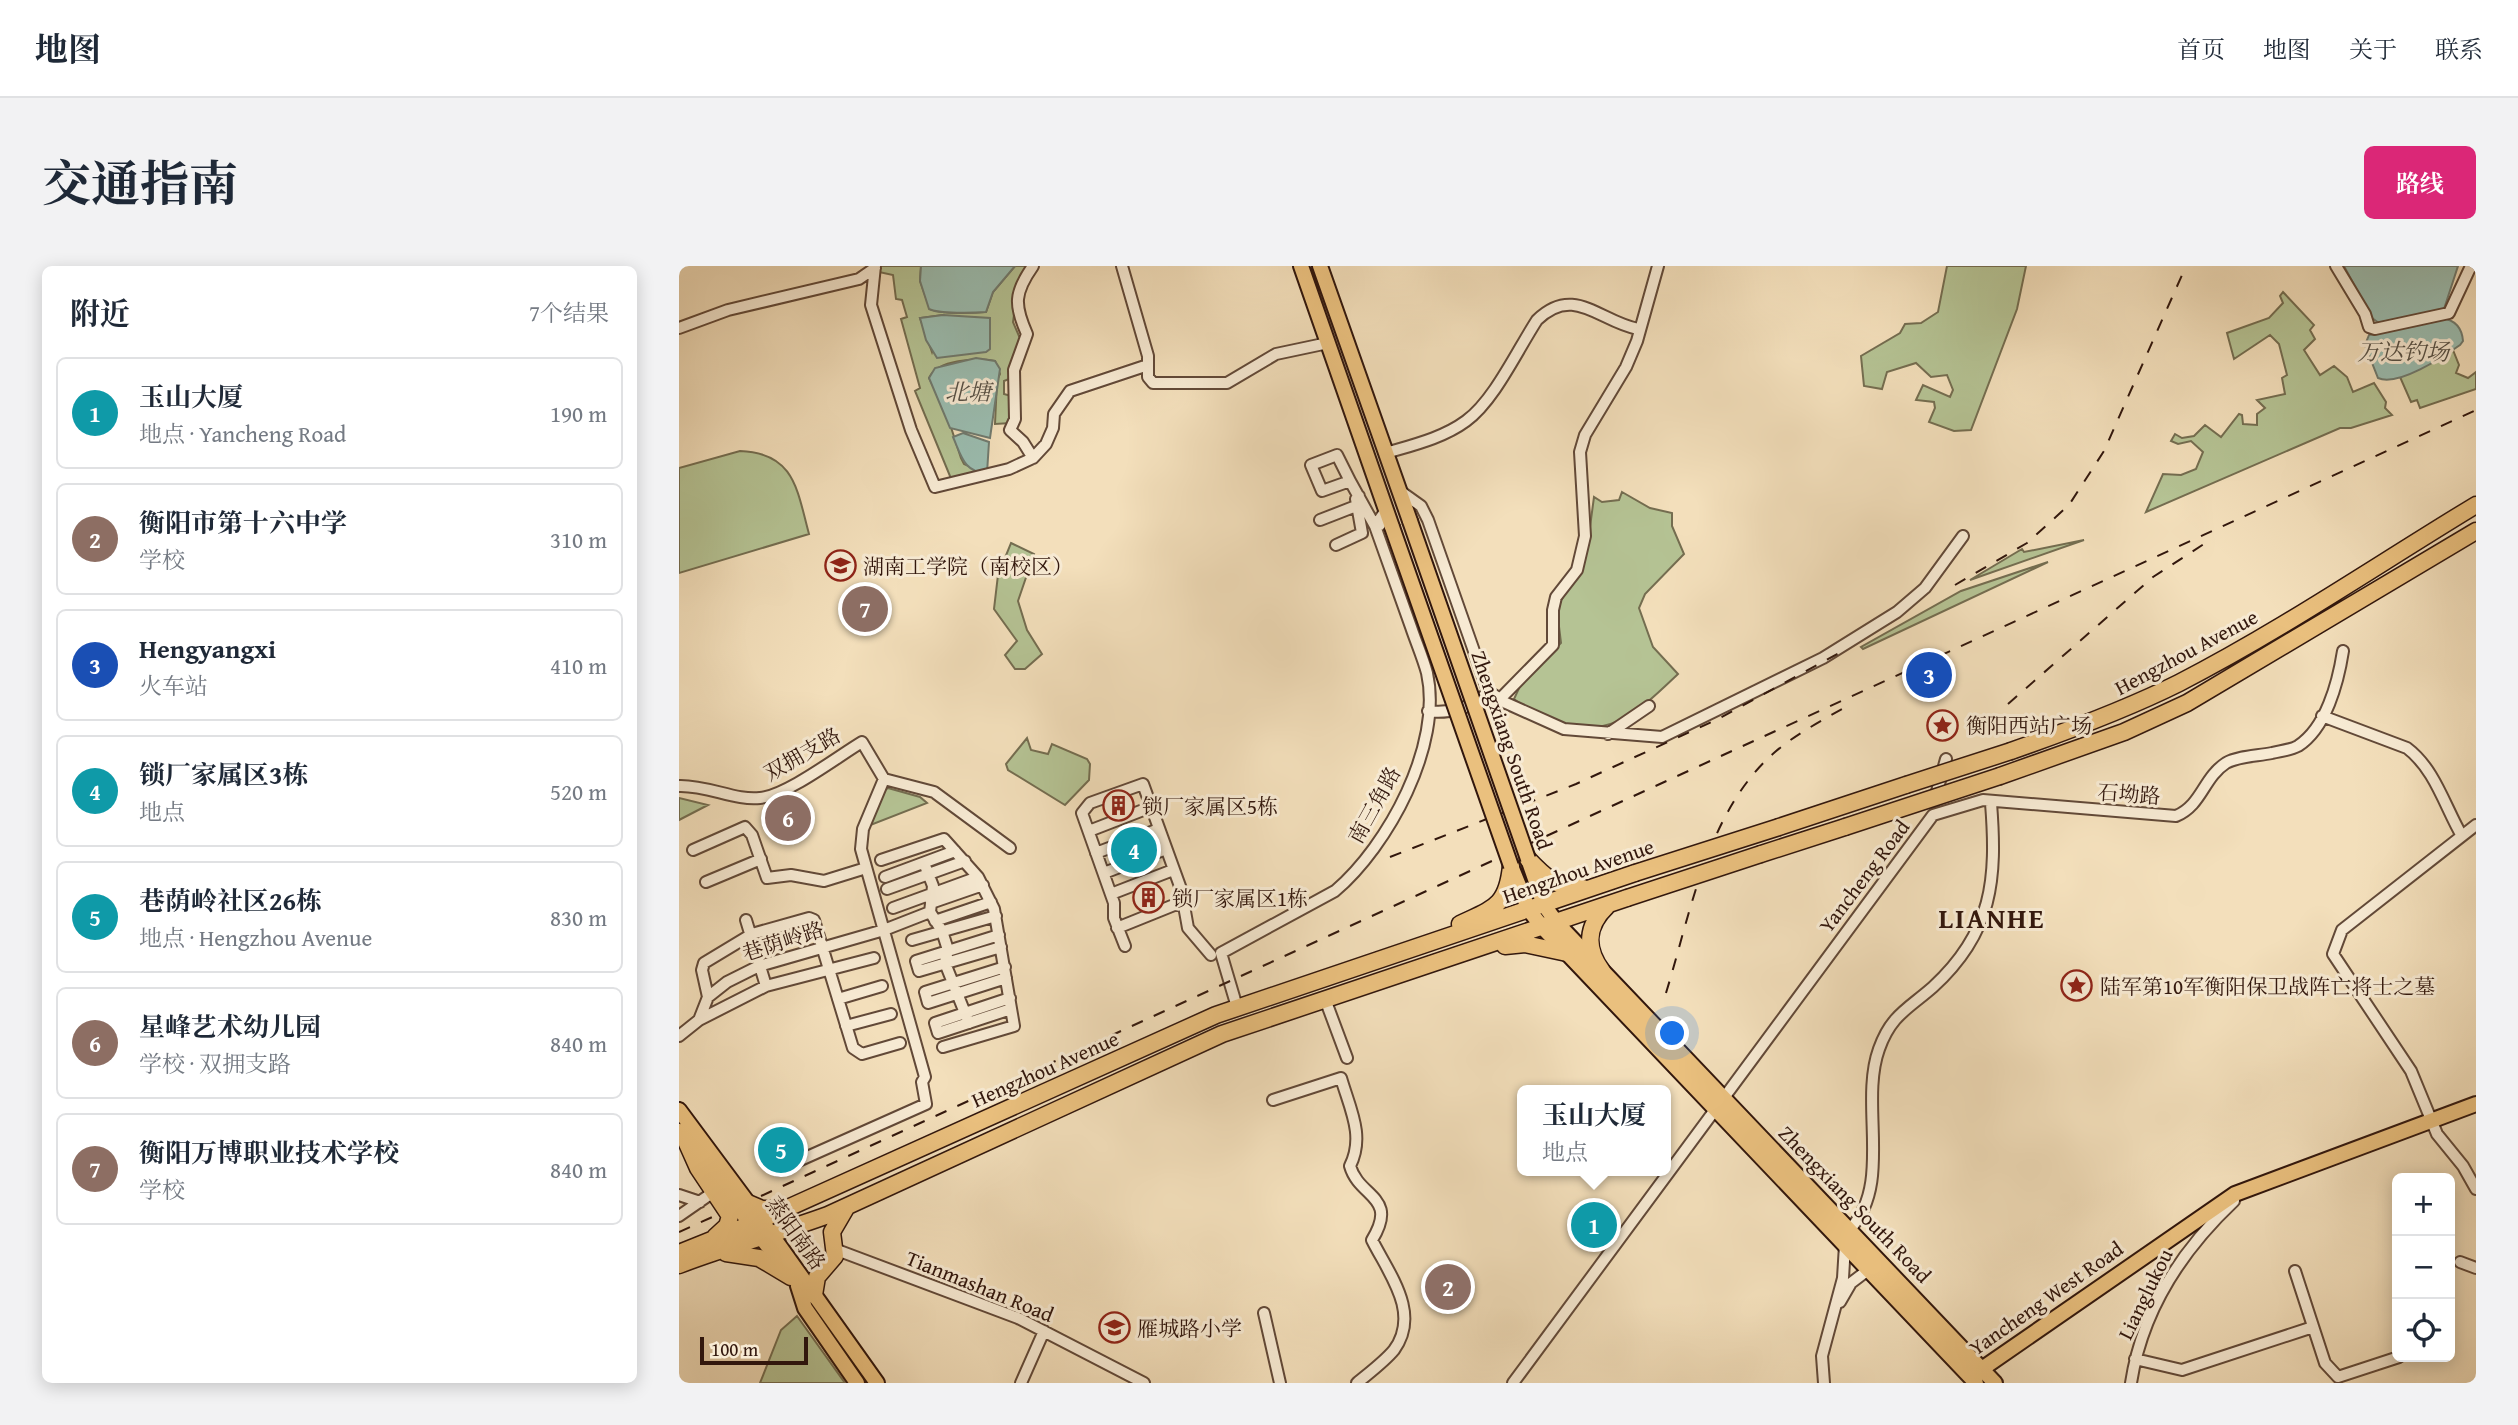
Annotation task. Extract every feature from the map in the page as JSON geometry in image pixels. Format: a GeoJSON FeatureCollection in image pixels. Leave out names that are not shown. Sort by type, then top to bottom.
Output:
{"type":"FeatureCollection","features":[{"type":"Feature","properties":{"kind":"highway","name":"Hengzhou Avenue"},"geometry":{"type":"LineString","coordinates":[[679,1265],[755,1222],[1237,1007],[1635,873],[2011,751],[2116,712],[2179,683],[2257,640],[2476,505]]}},
{"type":"Feature","properties":{"kind":"highway","name":"Hengzhou Avenue"},"geometry":{"type":"LineString","coordinates":[[679,1253],[767,1238],[847,1207],[1222,1034],[2000,776],[2124,732],[2187,703],[2476,531]]}},
{"type":"Feature","properties":{"kind":"highway"},"geometry":{"type":"LineString","coordinates":[[2179,683],[2171,693],[2172,697],[2187,703]]}},
{"type":"Feature","properties":{"kind":"highway"},"geometry":{"type":"LineString","coordinates":[[2116,712],[2125,720],[2124,732]]}},
{"type":"Feature","properties":{"kind":"highway"},"geometry":{"type":"LineString","coordinates":[[1528,859],[1542,874],[1563,887],[1599,886]]}},
{"type":"Feature","properties":{"kind":"highway"},"geometry":{"type":"LineString","coordinates":[[1407,951],[1484,912],[1505,898],[1511,866]]}},
{"type":"Feature","properties":{"kind":"highway"},"geometry":{"type":"LineString","coordinates":[[1602,971],[1592,956],[1589,942],[1592,924],[1607,905]]}},
{"type":"Feature","properties":{"kind":"highway"},"geometry":{"type":"LineString","coordinates":[[1484,912],[1511,916]]}},
{"type":"Feature","properties":{"kind":"highway"},"geometry":{"type":"LineString","coordinates":[[1446,938],[1457,942],[1458,950],[1453,957]]}},
{"type":"Feature","properties":{"kind":"highway"},"geometry":{"type":"LineString","coordinates":[[1481,948],[1525,944],[1567,953]]}},
{"type":"Feature","properties":{"kind":"highway"},"geometry":{"type":"LineString","coordinates":[[964,1129],[954,1138],[950,1149],[960,1152],[972,1149]]}},
{"type":"Feature","properties":{"kind":"highway"},"geometry":{"type":"LineString","coordinates":[[682,1135],[698,1168],[730,1216],[727,1226],[713,1246],[759,1258],[794,1281]]}},
{"type":"Feature","properties":{"kind":"highway"},"geometry":{"type":"LineString","coordinates":[[748,1203],[772,1210],[786,1209]]}},
{"type":"Feature","properties":{"kind":"highway"},"geometry":{"type":"LineString","coordinates":[[814,1295],[817,1277],[836,1253],[832,1232],[847,1207]]}},
{"type":"Feature","properties":{"kind":"main road","name":"Zhengxiang South Road"},"geometry":{"type":"LineString","coordinates":[[1301,266],[1511,866],[1537,908],[1567,953],[1868,1270],[1978,1375],[1997,1383]]}},
{"type":"Feature","properties":{"kind":"main road","name":"Zhengxiang South Road"},"geometry":{"type":"LineString","coordinates":[[1320,266],[1528,859],[1537,908]]}},
{"type":"Feature","properties":{"kind":"main road","name":"Zhengxiang South Road"},"geometry":{"type":"LineString","coordinates":[[1550,925],[1602,971],[1968,1352],[1978,1375]]}},
{"type":"Feature","properties":{"kind":"main road","name":"Yancheng West Road"},"geometry":{"type":"LineString","coordinates":[[2004,1354],[2236,1199],[2434,1123],[2476,1104]]}},
{"type":"Feature","properties":{"kind":"main road","name":"蒸阳南路"},"geometry":{"type":"LineString","coordinates":[[679,1110],[748,1203],[755,1222],[814,1295],[877,1383]]}},
{"type":"Feature","properties":{"kind":"main road","name":"Yancheng West Road"},"geometry":{"type":"LineString","coordinates":[[1978,1375],[2004,1354],[2235,1194],[2476,1110]]}},
{"type":"Feature","properties":{"kind":"main road"},"geometry":{"type":"LineString","coordinates":[[682,1135],[755,1222]]}},
{"type":"Feature","properties":{"kind":"main road"},"geometry":{"type":"LineString","coordinates":[[767,1238],[794,1281],[867,1383]]}},
{"type":"Feature","properties":{"kind":"main road"},"geometry":{"type":"LineString","coordinates":[[794,1281],[805,1308],[857,1383]]}},
{"type":"Feature","properties":{"kind":"main road"},"geometry":{"type":"LineString","coordinates":[[837,1327],[852,1339],[885,1383]]}},
{"type":"Feature","properties":{"kind":"main road"},"geometry":{"type":"LineString","coordinates":[[1968,1352],[2004,1354],[1997,1383]]}},
{"type":"Feature","properties":{"kind":"street"},"geometry":{"type":"LineString","coordinates":[[1033,266],[1018,293],[1016,310],[1027,334],[1014,370],[1015,419],[1010,430],[1023,442],[1033,458]]}},
{"type":"Feature","properties":{"kind":"street"},"geometry":{"type":"LineString","coordinates":[[1122,266],[1148,365],[1148,377],[1153,383],[1227,383],[1276,354],[1328,344]]}},
{"type":"Feature","properties":{"kind":"street"},"geometry":{"type":"LineString","coordinates":[[1500,699],[1553,645],[1553,610],[1556,597],[1577,570],[1585,536],[1580,452],[1585,435],[1626,367],[1637,341],[1638,329],[1658,266]]}},
{"type":"Feature","properties":{"kind":"street"},"geometry":{"type":"LineString","coordinates":[[2336,266],[2365,314],[2369,327],[2375,328],[2449,313],[2471,266]]}},
{"type":"Feature","properties":{"kind":"street"},"geometry":{"type":"LineString","coordinates":[[875,267],[871,305],[932,485],[935,487],[1009,469],[1033,458],[1046,444],[1053,428],[1054,414],[1070,391],[1148,365]]}},
{"type":"Feature","properties":{"kind":"street"},"geometry":{"type":"LineString","coordinates":[[679,328],[728,310],[859,279],[875,267]]}},
{"type":"Feature","properties":{"kind":"street"},"geometry":{"type":"LineString","coordinates":[[859,279],[871,294]]}},
{"type":"Feature","properties":{"kind":"street"},"geometry":{"type":"LineString","coordinates":[[1386,453],[1437,437],[1467,421],[1483,405],[1537,320],[1546,311],[1560,304],[1584,306],[1638,329]]}},
{"type":"Feature","properties":{"kind":"street","name":"南三角路"},"geometry":{"type":"LineString","coordinates":[[1237,1007],[1221,953],[1335,891],[1350,878],[1369,856],[1414,780],[1428,711],[1427,674],[1375,526],[1358,501],[1350,481]]}},
{"type":"Feature","properties":{"kind":"street"},"geometry":{"type":"LineString","coordinates":[[1399,491],[1421,506],[1489,691],[1500,699],[1565,729],[1608,734],[1662,737],[1823,659],[1898,612],[1926,588],[1963,536]]}},
{"type":"Feature","properties":{"kind":"street"},"geometry":{"type":"LineString","coordinates":[[1320,520],[1358,501],[1360,536],[1336,545]]}},
{"type":"Feature","properties":{"kind":"street"},"geometry":{"type":"LineString","coordinates":[[1410,521],[1413,510],[1421,506]]}},
{"type":"Feature","properties":{"kind":"street"},"geometry":{"type":"LineString","coordinates":[[1375,526],[1386,510]]}},
{"type":"Feature","properties":{"kind":"street"},"geometry":{"type":"LineString","coordinates":[[1375,526],[1384,523],[1392,527]]}},
{"type":"Feature","properties":{"kind":"street","name":"石坳路"},"geometry":{"type":"LineString","coordinates":[[1991,803],[2176,816],[2189,811],[2200,798],[2213,773],[2229,761],[2296,748],[2313,733],[2333,692],[2343,651]]}},
{"type":"Feature","properties":{"kind":"street"},"geometry":{"type":"LineString","coordinates":[[1428,711],[1444,713],[1484,699],[1489,691]]}},
{"type":"Feature","properties":{"kind":"street"},"geometry":{"type":"LineString","coordinates":[[1608,734],[1649,706]]}},
{"type":"Feature","properties":{"kind":"street"},"geometry":{"type":"LineString","coordinates":[[2322,716],[2407,748],[2418,756],[2431,774],[2462,836]]}},
{"type":"Feature","properties":{"kind":"street","name":"双拥支路"},"geometry":{"type":"LineString","coordinates":[[679,786],[696,785],[759,799],[779,793],[862,743],[884,779]]}},
{"type":"Feature","properties":{"kind":"street"},"geometry":{"type":"LineString","coordinates":[[1933,814],[1946,759]]}},
{"type":"Feature","properties":{"kind":"street"},"geometry":{"type":"LineString","coordinates":[[778,1170],[926,1104],[922,1082],[925,1077],[861,849],[863,829],[884,779],[934,792],[1010,848]]}},
{"type":"Feature","properties":{"kind":"street"},"geometry":{"type":"LineString","coordinates":[[1125,946],[1117,928],[1111,894],[1082,813],[1090,803],[1143,784],[1184,901],[1188,928],[1211,955]]}},
{"type":"Feature","properties":{"kind":"street","name":"Yancheng Road"},"geometry":{"type":"LineString","coordinates":[[1671,1167],[1933,814],[1983,800],[1991,803]]}},
{"type":"Feature","properties":{"kind":"street"},"geometry":{"type":"LineString","coordinates":[[1850,1229],[1862,1217],[1872,1190],[1873,1109],[1878,1052],[1892,1020],[1959,962],[1984,915],[1995,856],[1991,803]]}},
{"type":"Feature","properties":{"kind":"street"},"geometry":{"type":"LineString","coordinates":[[1089,831],[1151,807]]}},
{"type":"Feature","properties":{"kind":"street"},"geometry":{"type":"LineString","coordinates":[[2476,825],[2343,930],[2333,954],[2411,1071],[2434,1123],[2476,1189]]}},
{"type":"Feature","properties":{"kind":"street"},"geometry":{"type":"LineString","coordinates":[[693,850],[745,827],[752,835],[767,878],[791,875],[817,882],[866,868]]}},
{"type":"Feature","properties":{"kind":"street"},"geometry":{"type":"LineString","coordinates":[[1096,853],[1159,829]]}},
{"type":"Feature","properties":{"kind":"street"},"geometry":{"type":"LineString","coordinates":[[881,860],[944,839],[981,881],[996,916],[1014,1026],[943,1047]]}},
{"type":"Feature","properties":{"kind":"street"},"geometry":{"type":"LineString","coordinates":[[1104,873],[1166,849]]}},
{"type":"Feature","properties":{"kind":"street"},"geometry":{"type":"LineString","coordinates":[[885,877],[955,851]]}},
{"type":"Feature","properties":{"kind":"street"},"geometry":{"type":"LineString","coordinates":[[706,882],[761,859]]}},
{"type":"Feature","properties":{"kind":"street"},"geometry":{"type":"LineString","coordinates":[[887,890],[965,861]]}},
{"type":"Feature","properties":{"kind":"street"},"geometry":{"type":"LineString","coordinates":[[924,863],[929,874],[934,914],[948,950],[945,963],[968,1018],[1011,1004]]}},
{"type":"Feature","properties":{"kind":"street"},"geometry":{"type":"LineString","coordinates":[[1111,894],[1173,870]]}},
{"type":"Feature","properties":{"kind":"street"},"geometry":{"type":"LineString","coordinates":[[912,940],[934,914],[981,881]]}},
{"type":"Feature","properties":{"kind":"street"},"geometry":{"type":"LineString","coordinates":[[1117,928],[1184,901]]}},
{"type":"Feature","properties":{"kind":"street"},"geometry":{"type":"LineString","coordinates":[[934,914],[991,902]]}},
{"type":"Feature","properties":{"kind":"street"},"geometry":{"type":"LineString","coordinates":[[893,908],[934,914],[996,916]]}},
{"type":"Feature","properties":{"kind":"street","name":"巷荫岭路"},"geometry":{"type":"LineString","coordinates":[[708,997],[727,982],[759,966],[934,914]]}},
{"type":"Feature","properties":{"kind":"street"},"geometry":{"type":"LineString","coordinates":[[699,1020],[708,997],[702,970],[704,963],[752,934],[809,918],[814,920],[846,1026],[857,1052],[900,1043]]}},
{"type":"Feature","properties":{"kind":"street"},"geometry":{"type":"LineString","coordinates":[[746,920],[766,986]]}},
{"type":"Feature","properties":{"kind":"street"},"geometry":{"type":"LineString","coordinates":[[999,935],[916,961],[919,971],[1001,947]]}},
{"type":"Feature","properties":{"kind":"street"},"geometry":{"type":"LineString","coordinates":[[679,1035],[699,1020],[766,986],[874,958]]}},
{"type":"Feature","properties":{"kind":"street"},"geometry":{"type":"LineString","coordinates":[[956,988],[1005,972]]}},
{"type":"Feature","properties":{"kind":"street"},"geometry":{"type":"LineString","coordinates":[[838,999],[882,986]]}},
{"type":"Feature","properties":{"kind":"street"},"geometry":{"type":"LineString","coordinates":[[1325,999],[1347,1058]]}},
{"type":"Feature","properties":{"kind":"street"},"geometry":{"type":"LineString","coordinates":[[846,1026],[891,1014]]}},
{"type":"Feature","properties":{"kind":"street"},"geometry":{"type":"LineString","coordinates":[[1273,1100],[1341,1078],[1358,1135],[1358,1151],[1350,1166],[1353,1175],[1380,1202],[1381,1218],[1372,1240],[1405,1307],[1405,1326],[1394,1350],[1357,1383]]}},
{"type":"Feature","properties":{"kind":"street","name":"Yancheng Road"},"geometry":{"type":"LineString","coordinates":[[1671,1162],[1713,1109]]}},
{"type":"Feature","properties":{"kind":"street","name":"Yancheng Road"},"geometry":{"type":"LineString","coordinates":[[1507,1383],[1661,1176]]}},
{"type":"Feature","properties":{"kind":"street","name":"Yancheng Road"},"geometry":{"type":"LineString","coordinates":[[1513,1383],[1664,1176]]}},
{"type":"Feature","properties":{"kind":"street"},"geometry":{"type":"LineString","coordinates":[[679,1216],[715,1191]]}},
{"type":"Feature","properties":{"kind":"street"},"geometry":{"type":"LineString","coordinates":[[679,1195],[700,1202]]}},
{"type":"Feature","properties":{"kind":"street","name":"Lianglukou"},"geometry":{"type":"LineString","coordinates":[[2131,1383],[2135,1359],[2172,1273],[2201,1232],[2236,1199]]}},
{"type":"Feature","properties":{"kind":"street"},"geometry":{"type":"LineString","coordinates":[[1826,1383],[1822,1356],[1843,1278],[1845,1245]]}},
{"type":"Feature","properties":{"kind":"street","name":"Tianmashan Road"},"geometry":{"type":"LineString","coordinates":[[836,1253],[1018,1321],[1144,1383]]}},
{"type":"Feature","properties":{"kind":"street"},"geometry":{"type":"LineString","coordinates":[[2460,1262],[2476,1268]]}},
{"type":"Feature","properties":{"kind":"street"},"geometry":{"type":"LineString","coordinates":[[1826,1383],[1826,1357],[1841,1299],[1851,1283],[1868,1270]]}},
{"type":"Feature","properties":{"kind":"street"},"geometry":{"type":"LineString","coordinates":[[2294,1271],[2325,1363],[2338,1380],[2392,1360]]}},
{"type":"Feature","properties":{"kind":"street"},"geometry":{"type":"LineString","coordinates":[[1264,1313],[1279,1383]]}},
{"type":"Feature","properties":{"kind":"street"},"geometry":{"type":"LineString","coordinates":[[2135,1359],[2182,1370],[2313,1327]]}},
{"type":"Feature","properties":{"kind":"street"},"geometry":{"type":"LineString","coordinates":[[1021,1383],[1044,1333]]}},
{"type":"Feature","properties":{"kind":"street","name":"Tianmashan Road"},"geometry":{"type":"LineString","coordinates":[[1044,1333],[1137,1383]]}},
{"type":"Feature","properties":{"kind":"green space"},"geometry":{"type":"Polygon","coordinates":[[[880,266],[921,266],[920,281],[930,309],[950,313],[973,313],[986,312],[993,292],[1015,266],[1030,266],[1015,308],[1013,322],[1019,336],[1024,335],[1009,379],[1004,381],[1004,394],[1011,396],[1011,423],[995,424],[997,380],[1000,374],[995,361],[968,360],[949,363],[940,367],[929,378],[945,409],[964,464],[984,473],[952,481],[915,391],[920,388],[901,319],[907,317],[902,300],[896,299],[893,275],[879,272],[880,266]],[[943,315],[920,318],[932,352],[943,315]]]}},
{"type":"Feature","properties":{"kind":"green space"},"geometry":{"type":"Polygon","coordinates":[[[1947,266],[2026,266],[2017,309],[1971,430],[1954,431],[1929,422],[1935,408],[1934,402],[1916,400],[1923,385],[1950,397],[1953,390],[1947,375],[1931,377],[1916,363],[1887,372],[1882,389],[1864,386],[1861,356],[1900,333],[1905,324],[1921,323],[1938,312],[1947,266]]]}},
{"type":"Feature","properties":{"kind":"green space"},"geometry":{"type":"Polygon","coordinates":[[[2283,292],[2314,325],[2310,330],[2315,339],[2304,350],[2320,375],[2334,366],[2347,377],[2353,392],[2374,383],[2386,402],[2385,408],[2392,415],[2351,428],[2340,428],[2146,512],[2163,474],[2181,475],[2196,469],[2203,452],[2191,441],[2178,444],[2171,441],[2175,434],[2182,438],[2194,436],[2205,425],[2221,437],[2239,414],[2242,415],[2243,424],[2257,425],[2257,414],[2265,408],[2257,400],[2285,394],[2282,378],[2287,375],[2279,344],[2270,335],[2234,359],[2227,333],[2269,318],[2283,303],[2280,296],[2283,292]]]}},
{"type":"Feature","properties":{"kind":"green space"},"geometry":{"type":"Polygon","coordinates":[[[2453,350],[2459,365],[2456,373],[2468,378],[2476,372],[2476,389],[2420,408],[2417,400],[2411,402],[2400,377],[2453,350]]]}},
{"type":"Feature","properties":{"kind":"green space"},"geometry":{"type":"Polygon","coordinates":[[[740,451],[758,453],[783,467],[796,489],[809,534],[679,573],[679,468],[740,451]]]}},
{"type":"Feature","properties":{"kind":"green space"},"geometry":{"type":"Polygon","coordinates":[[[1622,492],[1650,508],[1672,513],[1672,526],[1684,554],[1645,594],[1639,608],[1653,647],[1678,674],[1650,700],[1621,720],[1589,728],[1571,726],[1541,716],[1514,699],[1520,686],[1561,643],[1557,610],[1588,542],[1594,497],[1602,502],[1619,500],[1622,492]]]}},
{"type":"Feature","properties":{"kind":"green space"},"geometry":{"type":"Polygon","coordinates":[[[2084,540],[1970,580],[2022,549],[2024,552],[2084,540]]]}},
{"type":"Feature","properties":{"kind":"green space"},"geometry":{"type":"Polygon","coordinates":[[[1011,543],[1034,554],[1018,601],[1027,630],[1042,654],[1025,669],[1015,669],[1005,655],[1017,641],[994,609],[998,575],[1011,543]]]}},
{"type":"Feature","properties":{"kind":"green space"},"geometry":{"type":"Polygon","coordinates":[[[2048,562],[1863,649],[1861,647],[1961,591],[2048,562]]]}},
{"type":"Feature","properties":{"kind":"green space"},"geometry":{"type":"Polygon","coordinates":[[[1027,738],[1031,750],[1048,754],[1052,744],[1087,759],[1090,764],[1089,780],[1065,805],[1008,770],[1006,764],[1027,738]]]}},
{"type":"Feature","properties":{"kind":"green space"},"geometry":{"type":"Polygon","coordinates":[[[888,788],[920,797],[927,803],[868,826],[882,792],[888,788]]]}},
{"type":"Feature","properties":{"kind":"green space"},"geometry":{"type":"Polygon","coordinates":[[[679,798],[708,805],[679,820],[679,798]]]}},
{"type":"Feature","properties":{"kind":"green space"},"geometry":{"type":"Polygon","coordinates":[[[797,1316],[845,1383],[760,1383],[781,1330],[797,1316]]]}},
{"type":"Feature","properties":{"kind":"water"},"geometry":{"type":"Polygon","coordinates":[[[921,266],[1015,266],[993,292],[986,312],[965,313],[929,309],[920,281],[921,266]]]}},
{"type":"Feature","properties":{"kind":"water","name":"万达钓场"},"geometry":{"type":"Polygon","coordinates":[[[2344,266],[2458,266],[2444,309],[2379,323],[2372,318],[2344,266]]]}},
{"type":"Feature","properties":{"kind":"water","name":"北塘"},"geometry":{"type":"Polygon","coordinates":[[[943,315],[990,318],[990,349],[986,352],[937,358],[926,340],[920,318],[943,315]]]}},
{"type":"Feature","properties":{"kind":"water","name":"万达钓场"},"geometry":{"type":"Polygon","coordinates":[[[2442,318],[2454,323],[2461,332],[2463,341],[2460,345],[2408,375],[2387,380],[2378,378],[2365,345],[2369,335],[2442,318]]]}},
{"type":"Feature","properties":{"kind":"water","name":"北塘"},"geometry":{"type":"Polygon","coordinates":[[[976,358],[995,361],[1000,369],[990,438],[950,428],[929,378],[935,368],[976,358]]]}},
{"type":"Feature","properties":{"kind":"water","name":"北塘"},"geometry":{"type":"Polygon","coordinates":[[[963,433],[989,442],[987,473],[973,470],[964,462],[953,437],[963,433]]]}},
{"type":"Feature","properties":{"kind":"railway"},"geometry":{"type":"LineString","coordinates":[[1955,585],[2027,543],[2069,505],[2104,451],[2186,266]]}},
{"type":"Feature","properties":{"kind":"railway"},"geometry":{"type":"LineString","coordinates":[[761,1196],[2476,410]]}},
{"type":"Feature","properties":{"kind":"railway"},"geometry":{"type":"LineString","coordinates":[[2008,704],[2153,577],[2207,542]]}},
{"type":"Feature","properties":{"kind":"railway"},"geometry":{"type":"LineString","coordinates":[[1390,857],[1576,784],[1718,719],[1843,651]]}},
{"type":"Feature","properties":{"kind":"railway"},"geometry":{"type":"LineString","coordinates":[[1666,993],[1704,864],[1733,803],[1752,776],[1775,752],[1799,734],[1842,709]]}},
{"type":"Feature","properties":{"kind":"railway"},"geometry":{"type":"LineString","coordinates":[[679,1232],[719,1214]]}},
{"type":"Feature","properties":{"kind":"place","name":"湖南工学院（南校区）"},"geometry":{"type":"Point","coordinates":[840,566]}},
{"type":"Feature","properties":{"kind":"place","name":"衡阳万博职业技术学校"},"geometry":{"type":"Point","coordinates":[865,609]}},
{"type":"Feature","properties":{"kind":"place","name":"Hengyangxi"},"geometry":{"type":"Point","coordinates":[1929,675]}},
{"type":"Feature","properties":{"kind":"place","name":"衡阳西站广场"},"geometry":{"type":"Point","coordinates":[1943,725]}},
{"type":"Feature","properties":{"kind":"place","name":"锁厂家属区5栋"},"geometry":{"type":"Point","coordinates":[1119,806]}},
{"type":"Feature","properties":{"kind":"place","name":"星峰艺术幼儿园"},"geometry":{"type":"Point","coordinates":[788,818]}},
{"type":"Feature","properties":{"kind":"place","name":"锁厂家属区3栋"},"geometry":{"type":"Point","coordinates":[1134,850]}},
{"type":"Feature","properties":{"kind":"place","name":"锁厂家属区1栋"},"geometry":{"type":"Point","coordinates":[1149,898]}},
{"type":"Feature","properties":{"kind":"place","name":"陆军第10军衡阳保卫战阵亡将士之墓"},"geometry":{"type":"Point","coordinates":[2077,986]}},
{"type":"Feature","properties":{"kind":"place","name":"巷荫岭社区26栋"},"geometry":{"type":"Point","coordinates":[781,1150]}},
{"type":"Feature","properties":{"kind":"place","name":"玉山大厦"},"geometry":{"type":"Point","coordinates":[1594,1225]}},
{"type":"Feature","properties":{"kind":"place","name":"衡阳市第十六中学"},"geometry":{"type":"Point","coordinates":[1448,1287]}},
{"type":"Feature","properties":{"kind":"place","name":"雁城路小学"},"geometry":{"type":"Point","coordinates":[1114,1328]}},
{"type":"Feature","properties":{"kind":"district","name":"LIANHE"},"geometry":{"type":"Point","coordinates":[1992,917]}}]}
